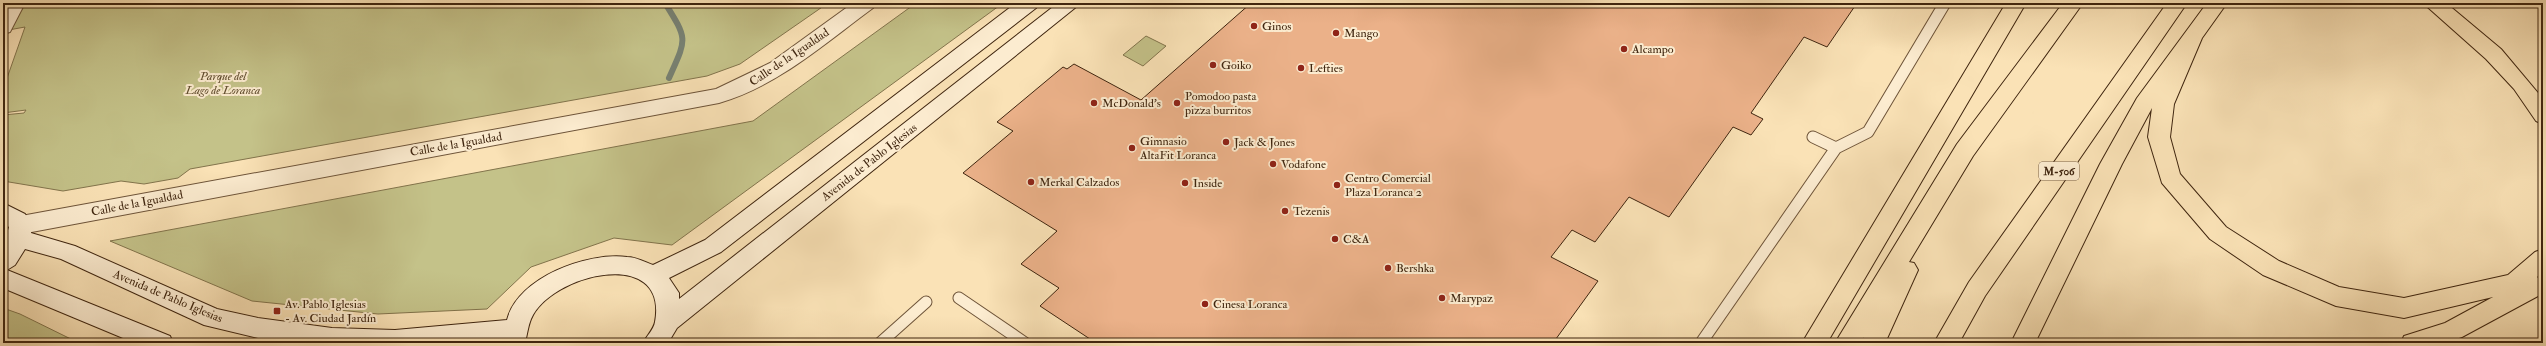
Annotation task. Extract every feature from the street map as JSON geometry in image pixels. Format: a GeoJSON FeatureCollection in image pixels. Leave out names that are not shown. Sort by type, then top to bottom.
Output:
{"type":"FeatureCollection","features":[{"type":"Feature","properties":{"kind":"highway"},"geometry":{"type":"LineString","coordinates":[[1814,343],[2016,3]]}},
{"type":"Feature","properties":{"kind":"highway"},"geometry":{"type":"LineString","coordinates":[[1985,56],[2029,3]]}},
{"type":"Feature","properties":{"kind":"highway"},"geometry":{"type":"LineString","coordinates":[[1847,343],[1965,150],[2073,3]]}},
{"type":"Feature","properties":{"kind":"highway","name":"M-506"},"geometry":{"type":"LineString","coordinates":[[1946,343],[1977,289],[2177,3]]}},
{"type":"Feature","properties":{"kind":"highway"},"geometry":{"type":"LineString","coordinates":[[2023,343],[2104,178],[2147,98],[2192,39],[2217,3]]}},
{"type":"Feature","properties":{"kind":"highway"},"geometry":{"type":"LineString","coordinates":[[2433,3],[2454,18],[2492,54],[2536,102],[2543,116]]}},
{"type":"Feature","properties":{"kind":"highway"},"geometry":{"type":"LineString","coordinates":[[2192,39],[2163,104],[2159,137],[2170,177],[2218,233],[2270,268],[2336,296],[2404,308],[2515,283],[2543,258]]}},
{"type":"Feature","properties":{"kind":"highway"},"geometry":{"type":"LineString","coordinates":[[1873,343],[1940,193]]}},
{"type":"Feature","properties":{"kind":"highway"},"geometry":{"type":"LineString","coordinates":[[2413,343],[2452,330],[2530,290],[2543,270]]}},
{"type":"Feature","properties":{"kind":"main road"},"geometry":{"type":"LineString","coordinates":[[3,26],[15,3]]}},
{"type":"Feature","properties":{"kind":"main road","name":"Calle de la Igualdad"},"geometry":{"type":"LineString","coordinates":[[20,232],[719,96],[741,89],[765,75],[866,3]]}},
{"type":"Feature","properties":{"kind":"main road"},"geometry":{"type":"LineString","coordinates":[[655,275],[713,246],[1029,3]]}},
{"type":"Feature","properties":{"kind":"main road","name":"Avenida de Pablo Iglesias"},"geometry":{"type":"LineString","coordinates":[[667,322],[1071,3]]}},
{"type":"Feature","properties":{"kind":"main road"},"geometry":{"type":"LineString","coordinates":[[3,212],[17,220],[20,232],[10,256],[3,262]]}},
{"type":"Feature","properties":{"kind":"main road","name":"Avenida de Pablo Iglesias"},"geometry":{"type":"LineString","coordinates":[[20,232],[213,318],[258,328],[332,338],[395,340],[513,336]]}},
{"type":"Feature","properties":{"kind":"main road"},"geometry":{"type":"LineString","coordinates":[[513,336],[531,299],[560,278],[595,265],[628,264],[655,275],[669,296],[667,322],[655,343]]}},
{"type":"Feature","properties":{"kind":"main road"},"geometry":{"type":"LineString","coordinates":[[3,278],[161,343]]}},
{"type":"Feature","properties":{"kind":"lane"},"geometry":{"type":"LineString","coordinates":[[1701,343],[1836,148],[1868,132],[1945,3]]}},
{"type":"Feature","properties":{"kind":"lane"},"geometry":{"type":"LineString","coordinates":[[1813,137],[1836,148]]}},
{"type":"Feature","properties":{"kind":"lane"},"geometry":{"type":"LineString","coordinates":[[959,298],[1025,343]]}},
{"type":"Feature","properties":{"kind":"lane"},"geometry":{"type":"LineString","coordinates":[[880,343],[926,302]]}},
{"type":"Feature","properties":{"kind":"green space","name":"Parque del Lago de Loranca"},"geometry":{"type":"Polygon","coordinates":[[[3,3],[828,3],[740,64],[707,76],[190,169],[178,178],[144,184],[121,181],[63,191],[3,181],[3,115],[24,113],[26,110],[3,113],[6,81],[25,27],[3,31],[3,3]]]}},
{"type":"Feature","properties":{"kind":"green space"},"geometry":{"type":"Polygon","coordinates":[[[916,3],[1003,3],[672,245],[614,238],[531,267],[487,309],[378,314],[252,301],[110,241],[753,121],[916,3]]]}},
{"type":"Feature","properties":{"kind":"green space"},"geometry":{"type":"Polygon","coordinates":[[[1146,36],[1166,46],[1143,66],[1123,55],[1146,36]]]}},
{"type":"Feature","properties":{"kind":"green space"},"geometry":{"type":"Polygon","coordinates":[[[3,308],[20,314],[79,343],[3,343],[3,308]]]}},
{"type":"Feature","properties":{"kind":"building","name":"Centro Comercial Plaza Loranca 2"},"geometry":{"type":"Polygon","coordinates":[[[1251,3],[1857,3],[1827,47],[1804,37],[1751,113],[1763,119],[1751,135],[1733,127],[1669,217],[1629,197],[1595,242],[1572,230],[1551,257],[1598,281],[1553,343],[1096,343],[1040,306],[1059,288],[1021,264],[1057,231],[963,173],[1013,131],[997,122],[1063,67],[1067,69],[1074,64],[1141,100],[1251,3]]]}},
{"type":"Feature","properties":{"kind":"waterway"},"geometry":{"type":"LineString","coordinates":[[665,3],[678,25],[682,39],[682,46],[669,78]]}},
{"type":"Feature","properties":{"kind":"place","name":"Ginos"},"geometry":{"type":"Point","coordinates":[1254,26]}},
{"type":"Feature","properties":{"kind":"place","name":"Mango"},"geometry":{"type":"Point","coordinates":[1336,33]}},
{"type":"Feature","properties":{"kind":"place","name":"Alcampo"},"geometry":{"type":"Point","coordinates":[1624,49]}},
{"type":"Feature","properties":{"kind":"place","name":"Goiko"},"geometry":{"type":"Point","coordinates":[1213,65]}},
{"type":"Feature","properties":{"kind":"place","name":"Lefties"},"geometry":{"type":"Point","coordinates":[1301,68]}},
{"type":"Feature","properties":{"kind":"place","name":"McDonald's"},"geometry":{"type":"Point","coordinates":[1094,103]}},
{"type":"Feature","properties":{"kind":"place","name":"Pomodoo pasta pizza burritos"},"geometry":{"type":"Point","coordinates":[1177,103]}},
{"type":"Feature","properties":{"kind":"place","name":"Jack & Jones"},"geometry":{"type":"Point","coordinates":[1226,142]}},
{"type":"Feature","properties":{"kind":"place","name":"Gimnasio AltaFit Loranca"},"geometry":{"type":"Point","coordinates":[1132,148]}},
{"type":"Feature","properties":{"kind":"place","name":"Vodafone"},"geometry":{"type":"Point","coordinates":[1273,164]}},
{"type":"Feature","properties":{"kind":"place","name":"Merkal Calzados"},"geometry":{"type":"Point","coordinates":[1031,182]}},
{"type":"Feature","properties":{"kind":"place","name":"Inside"},"geometry":{"type":"Point","coordinates":[1185,183]}},
{"type":"Feature","properties":{"kind":"place","name":"Centro Comercial Plaza Loranca 2"},"geometry":{"type":"Point","coordinates":[1337,185]}},
{"type":"Feature","properties":{"kind":"place","name":"Tezenis"},"geometry":{"type":"Point","coordinates":[1285,211]}},
{"type":"Feature","properties":{"kind":"place","name":"C&A"},"geometry":{"type":"Point","coordinates":[1335,239]}},
{"type":"Feature","properties":{"kind":"place","name":"Bershka"},"geometry":{"type":"Point","coordinates":[1388,268]}},
{"type":"Feature","properties":{"kind":"place","name":"Marypaz"},"geometry":{"type":"Point","coordinates":[1442,298]}},
{"type":"Feature","properties":{"kind":"place","name":"Cinesa Loranca"},"geometry":{"type":"Point","coordinates":[1205,304]}},
{"type":"Feature","properties":{"kind":"place","name":"Av. Pablo Iglesias - Av. Ciudad Jardín"},"geometry":{"type":"Point","coordinates":[277,311]}}]}
